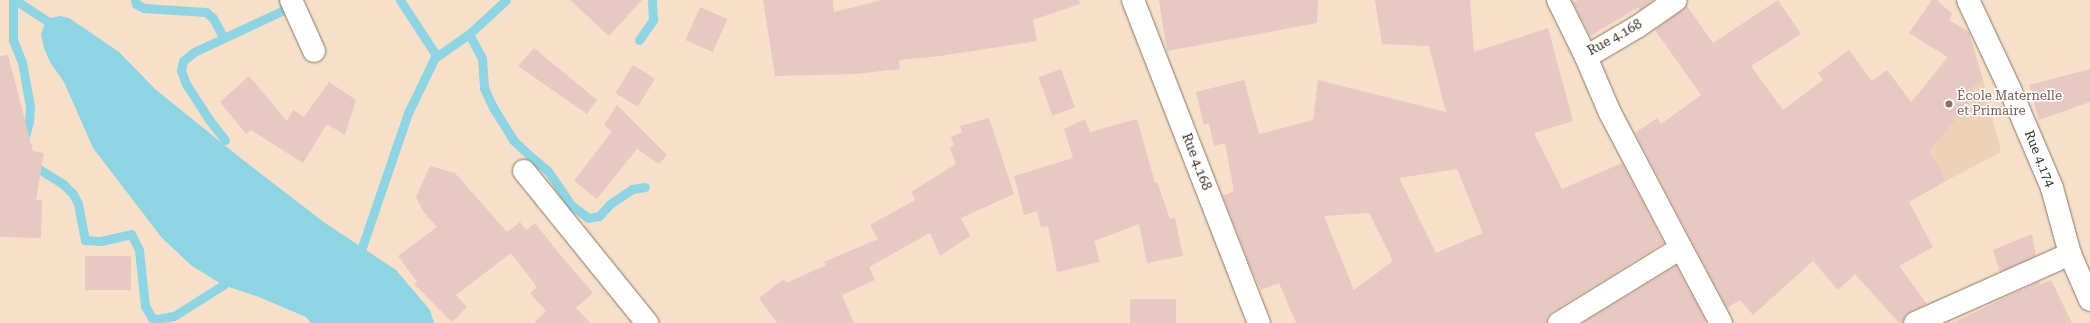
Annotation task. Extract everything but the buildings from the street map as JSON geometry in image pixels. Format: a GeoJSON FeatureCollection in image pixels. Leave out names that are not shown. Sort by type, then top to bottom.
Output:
{"type":"FeatureCollection","features":[{"type":"Feature","properties":{"kind":"street"},"geometry":{"type":"LineString","coordinates":[[291,0],[314,51]]}},
{"type":"Feature","properties":{"kind":"street","name":"Rue 4.168"},"geometry":{"type":"LineString","coordinates":[[1133,0],[1260,323]]}},
{"type":"Feature","properties":{"kind":"street","name":"Rue 4.168"},"geometry":{"type":"LineString","coordinates":[[1558,0],[1586,57],[1637,27],[1676,0]]}},
{"type":"Feature","properties":{"kind":"street","name":"Rue 4.174"},"geometry":{"type":"LineString","coordinates":[[1968,0],[2009,87],[2052,188],[2070,254],[2090,300]]}},
{"type":"Feature","properties":{"kind":"street"},"geometry":{"type":"LineString","coordinates":[[1586,57],[1610,113],[1721,323]]}},
{"type":"Feature","properties":{"kind":"street"},"geometry":{"type":"LineString","coordinates":[[524,171],[647,323]]}},
{"type":"Feature","properties":{"kind":"street"},"geometry":{"type":"LineString","coordinates":[[1559,323],[1681,248]]}},
{"type":"Feature","properties":{"kind":"street"},"geometry":{"type":"LineString","coordinates":[[1914,323],[2070,254]]}},
{"type":"Feature","properties":{"kind":"shaded area","name":"École Maternelle et Primaire"},"geometry":{"type":"Polygon","coordinates":[[[1967,30],[1983,80],[2001,152],[1946,181],[1930,150],[1916,97],[1967,30]]]}},
{"type":"Feature","properties":{"kind":"water"},"geometry":{"type":"Polygon","coordinates":[[[60,16],[69,18],[119,52],[155,89],[243,160],[325,223],[396,270],[430,310],[434,323],[311,323],[306,317],[259,297],[223,285],[192,266],[162,238],[93,148],[64,82],[50,62],[44,48],[41,34],[44,26],[50,18],[60,16]]]}},
{"type":"Feature","properties":{"kind":"waterway"},"geometry":{"type":"LineString","coordinates":[[13,0],[13,40],[22,62],[30,107],[29,122],[24,139]]}},
{"type":"Feature","properties":{"kind":"waterway"},"geometry":{"type":"LineString","coordinates":[[15,0],[47,21],[56,29]]}},
{"type":"Feature","properties":{"kind":"waterway"},"geometry":{"type":"LineString","coordinates":[[135,0],[136,4],[144,8],[206,12],[213,18],[223,37]]}},
{"type":"Feature","properties":{"kind":"waterway"},"geometry":{"type":"LineString","coordinates":[[359,256],[408,113],[436,55],[400,0]]}},
{"type":"Feature","properties":{"kind":"waterway"},"geometry":{"type":"LineString","coordinates":[[436,57],[469,34],[506,0]]}},
{"type":"Feature","properties":{"kind":"waterway"},"geometry":{"type":"LineString","coordinates":[[639,40],[653,20],[652,0]]}},
{"type":"Feature","properties":{"kind":"waterway"},"geometry":{"type":"LineString","coordinates":[[225,140],[208,118],[186,84],[181,70],[183,61],[194,52],[286,9],[283,1]]}},
{"type":"Feature","properties":{"kind":"waterway"},"geometry":{"type":"LineString","coordinates":[[469,34],[482,58],[484,88],[494,109],[513,140],[548,171],[571,205],[588,218],[599,216],[610,204],[632,189],[645,187]]}},
{"type":"Feature","properties":{"kind":"waterway"},"geometry":{"type":"LineString","coordinates":[[31,164],[64,185],[73,194],[78,204],[85,240],[101,241],[131,234],[139,250],[145,306],[152,318],[157,319],[174,316],[223,285],[230,277]]}},
{"type":"Feature","properties":{"kind":"place","name":"École Maternelle et Primaire"},"geometry":{"type":"Point","coordinates":[1949,104]}}]}
